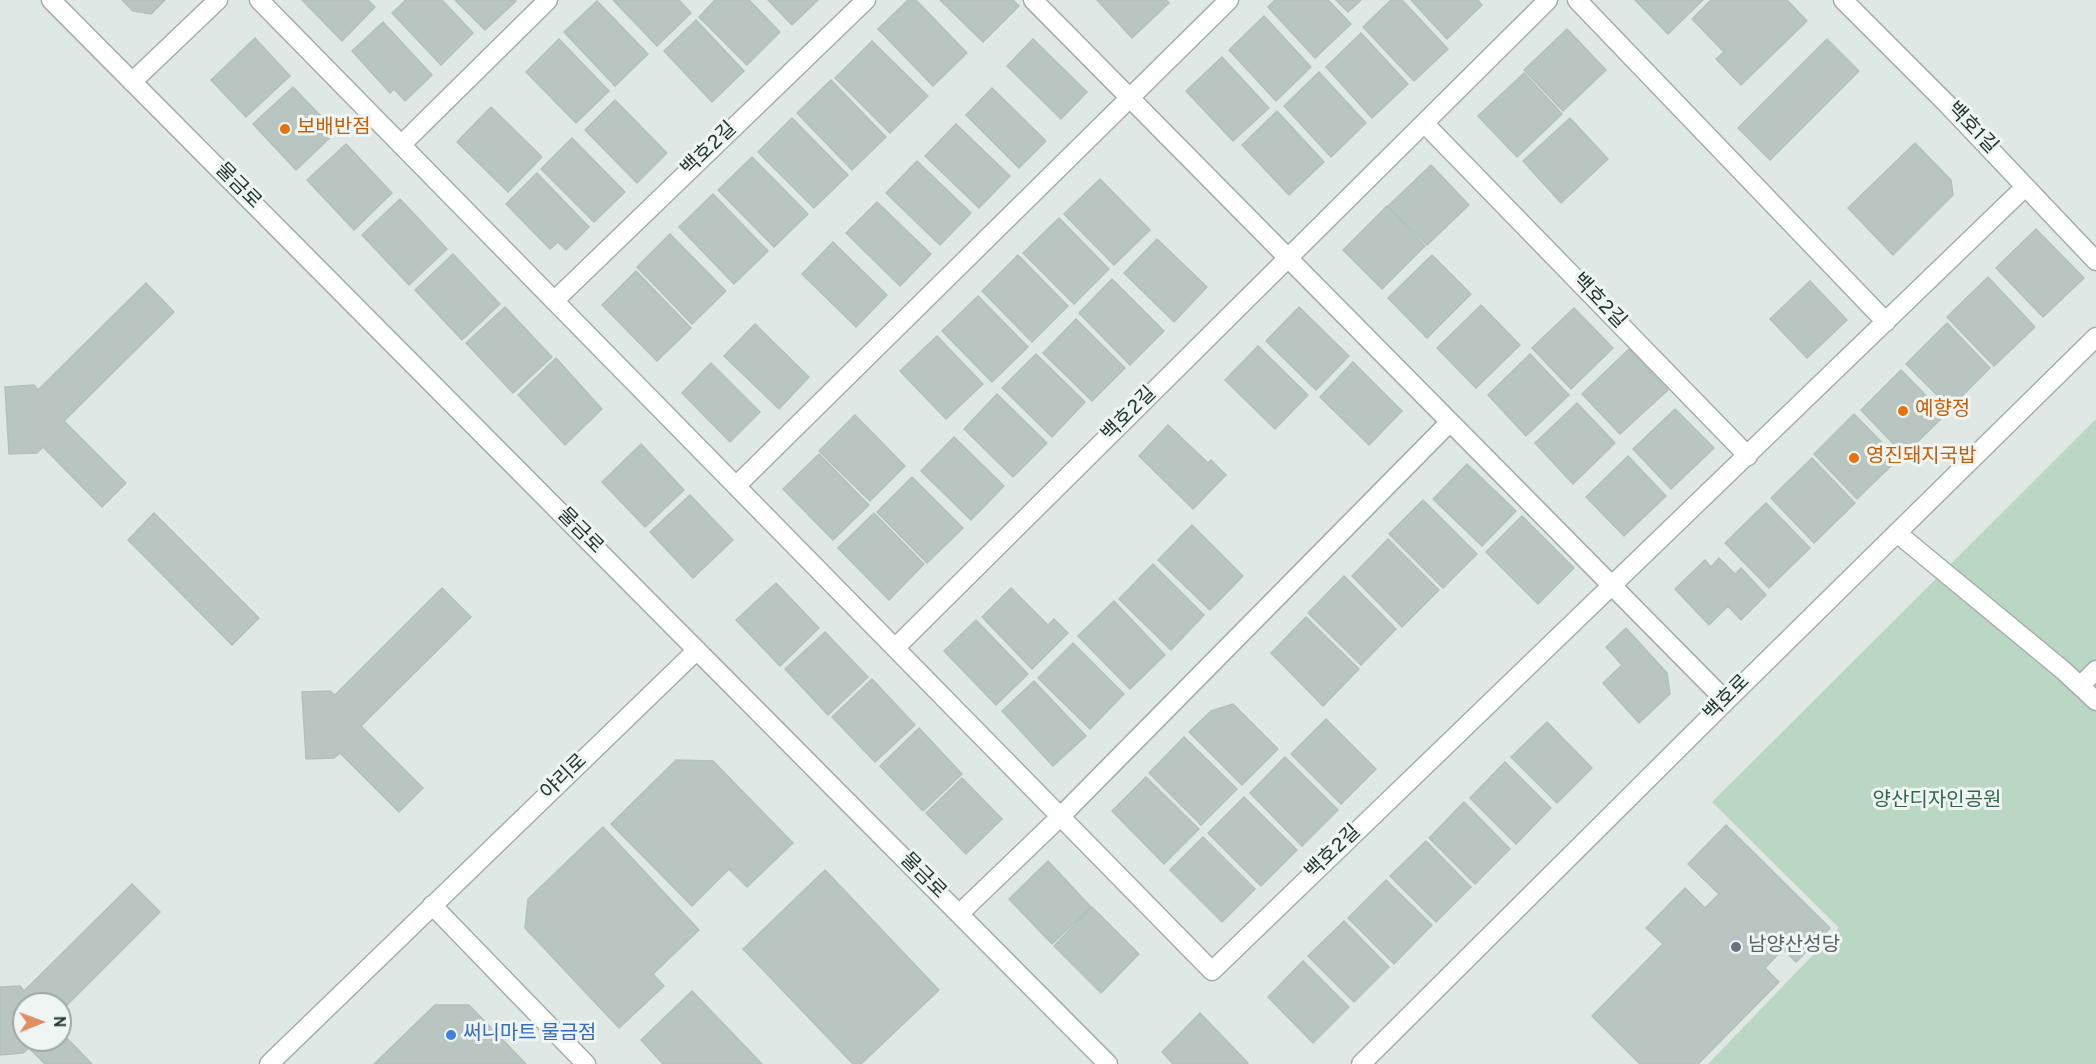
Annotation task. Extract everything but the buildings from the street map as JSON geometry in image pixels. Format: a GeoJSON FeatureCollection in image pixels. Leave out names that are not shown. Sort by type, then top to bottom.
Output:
{"type":"FeatureCollection","features":[{"type":"Feature","properties":{"kind":"street","name":"물금로"},"geometry":{"type":"LineString","coordinates":[[51,0],[1108,1064]]}},
{"type":"Feature","properties":{"kind":"street"},"geometry":{"type":"LineString","coordinates":[[132,81],[218,0]]}},
{"type":"Feature","properties":{"kind":"street","name":"백호2길"},"geometry":{"type":"LineString","coordinates":[[259,0],[1212,971],[2025,187]]}},
{"type":"Feature","properties":{"kind":"street"},"geometry":{"type":"LineString","coordinates":[[401,145],[548,0]]}},
{"type":"Feature","properties":{"kind":"street","name":"백호2길"},"geometry":{"type":"LineString","coordinates":[[554,301],[866,0]]}},
{"type":"Feature","properties":{"kind":"street"},"geometry":{"type":"LineString","coordinates":[[1033,0],[1726,701]]}},
{"type":"Feature","properties":{"kind":"street"},"geometry":{"type":"LineString","coordinates":[[736,486],[1228,0]]}},
{"type":"Feature","properties":{"kind":"street","name":"백호2길"},"geometry":{"type":"LineString","coordinates":[[895,648],[1548,0]]}},
{"type":"Feature","properties":{"kind":"street"},"geometry":{"type":"LineString","coordinates":[[1577,0],[1886,322]]}},
{"type":"Feature","properties":{"kind":"street","name":"백호1길"},"geometry":{"type":"LineString","coordinates":[[1843,0],[1948,105],[2096,261]]}},
{"type":"Feature","properties":{"kind":"street","name":"백호2길"},"geometry":{"type":"LineString","coordinates":[[1424,123],[1748,456]]}},
{"type":"Feature","properties":{"kind":"street","name":"백호로"},"geometry":{"type":"LineString","coordinates":[[1361,1064],[2096,337]]}},
{"type":"Feature","properties":{"kind":"street"},"geometry":{"type":"LineString","coordinates":[[959,914],[1061,816],[1450,422]]}},
{"type":"Feature","properties":{"kind":"street"},"geometry":{"type":"LineString","coordinates":[[1897,533],[2096,701]]}},
{"type":"Feature","properties":{"kind":"street","name":"야리로"},"geometry":{"type":"LineString","coordinates":[[269,1064],[697,650]]}},
{"type":"Feature","properties":{"kind":"street"},"geometry":{"type":"LineString","coordinates":[[2080,686],[2096,670]]}},
{"type":"Feature","properties":{"kind":"street"},"geometry":{"type":"LineString","coordinates":[[432,905],[586,1064]]}},
{"type":"Feature","properties":{"kind":"green space","name":"양산디자인공원"},"geometry":{"type":"Polygon","coordinates":[[[2096,419],[2096,1064],[1708,1064],[1839,928],[1712,802],[2096,419]]]}},
{"type":"Feature","properties":{"kind":"place","name":"보배반점"},"geometry":{"type":"Point","coordinates":[285,129]}},
{"type":"Feature","properties":{"kind":"place","name":"예향정"},"geometry":{"type":"Point","coordinates":[1903,411]}},
{"type":"Feature","properties":{"kind":"place","name":"영진돼지국밥"},"geometry":{"type":"Point","coordinates":[1854,458]}},
{"type":"Feature","properties":{"kind":"place","name":"남양산성당"},"geometry":{"type":"Point","coordinates":[1736,947]}},
{"type":"Feature","properties":{"kind":"place","name":"써니마트 물금점"},"geometry":{"type":"Point","coordinates":[451,1035]}}]}
